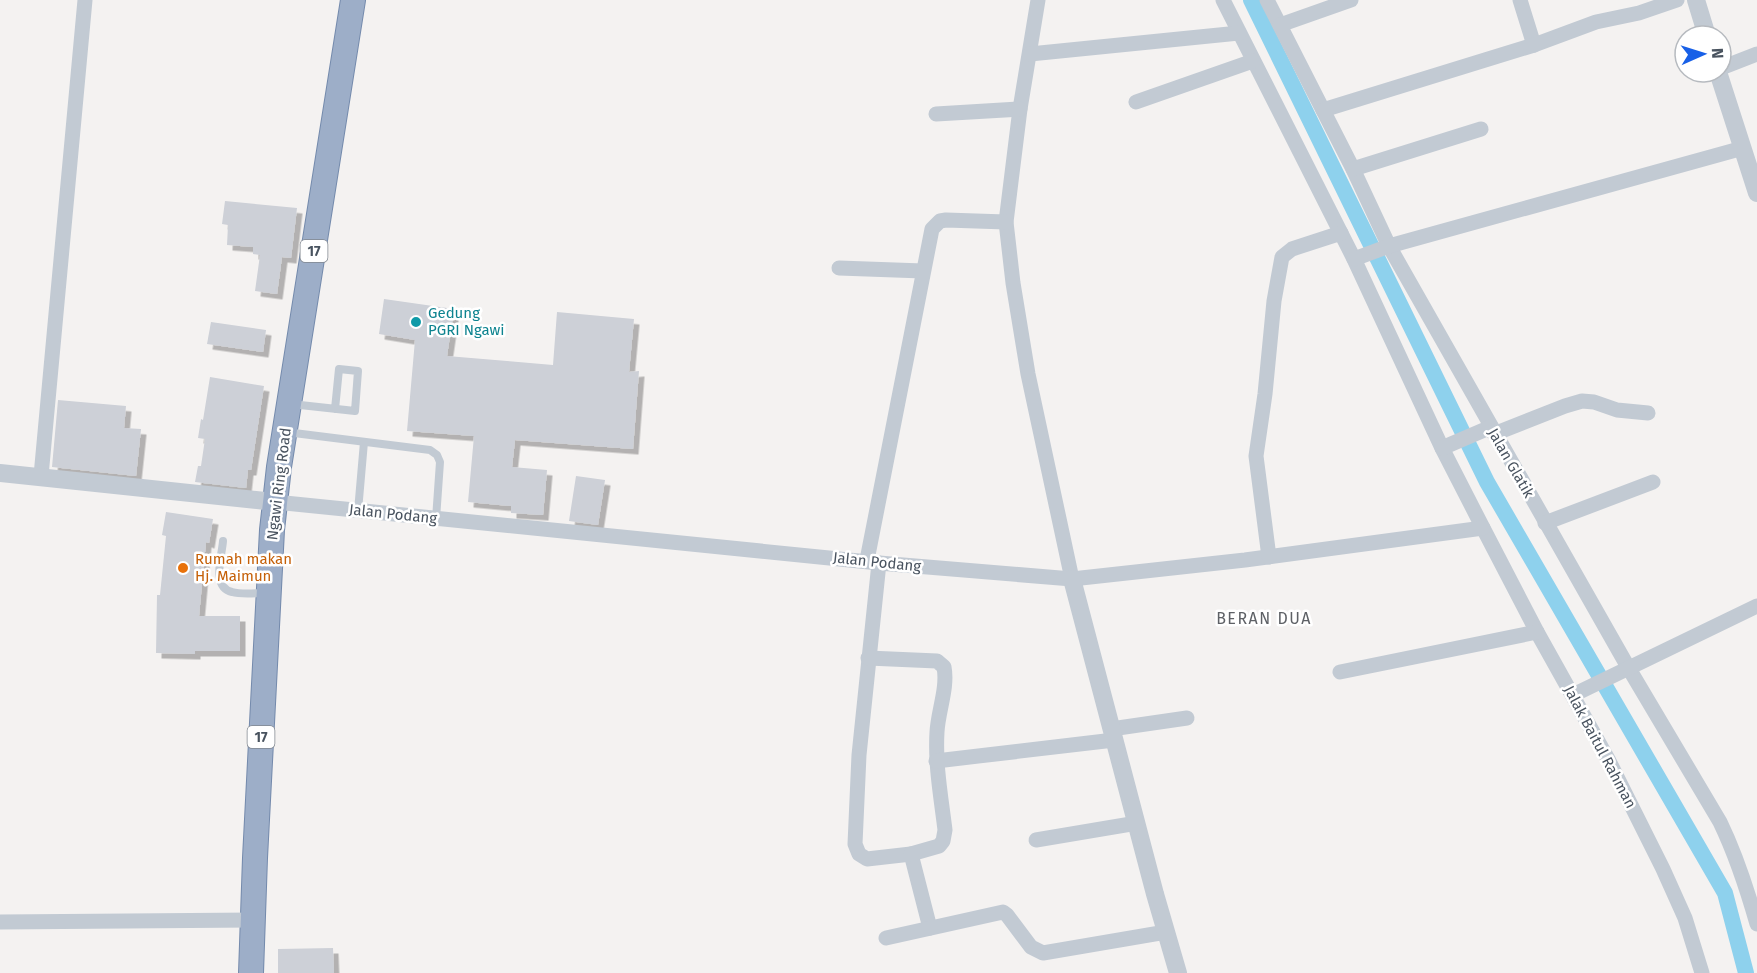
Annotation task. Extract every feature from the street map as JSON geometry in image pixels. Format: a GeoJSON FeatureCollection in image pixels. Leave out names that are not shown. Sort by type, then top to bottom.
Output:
{"type":"FeatureCollection","features":[{"type":"Feature","properties":{"kind":"highway","name":"Ngawi Ring Road"},"geometry":{"type":"LineString","coordinates":[[251,973],[255,858],[275,502],[353,0]]}},
{"type":"Feature","properties":{"kind":"street"},"geometry":{"type":"LineString","coordinates":[[41,476],[85,0]]}},
{"type":"Feature","properties":{"kind":"street"},"geometry":{"type":"LineString","coordinates":[[1038,0],[1020,109],[1006,222],[1013,283],[1028,374],[1072,579],[1178,973]]}},
{"type":"Feature","properties":{"kind":"street","name":"Jalak Baitul Rahman"},"geometry":{"type":"LineString","coordinates":[[1223,0],[1341,233],[1359,257],[1442,448],[1663,868],[1685,918],[1702,973]]}},
{"type":"Feature","properties":{"kind":"street","name":"Jalan Glatik"},"geometry":{"type":"LineString","coordinates":[[1267,0],[1353,169],[1385,248],[1487,431],[1545,523],[1720,822],[1740,870],[1757,924]]}},
{"type":"Feature","properties":{"kind":"street"},"geometry":{"type":"LineString","coordinates":[[1280,25],[1351,0]]}},
{"type":"Feature","properties":{"kind":"street"},"geometry":{"type":"LineString","coordinates":[[1520,0],[1534,45]]}},
{"type":"Feature","properties":{"kind":"street"},"geometry":{"type":"LineString","coordinates":[[1323,110],[1534,45],[1596,22],[1639,13],[1677,0]]}},
{"type":"Feature","properties":{"kind":"street"},"geometry":{"type":"LineString","coordinates":[[1696,0],[1703,24]]}},
{"type":"Feature","properties":{"kind":"street"},"geometry":{"type":"LineString","coordinates":[[1030,54],[1239,33]]}},
{"type":"Feature","properties":{"kind":"street"},"geometry":{"type":"LineString","coordinates":[[1733,63],[1757,54]]}},
{"type":"Feature","properties":{"kind":"street"},"geometry":{"type":"LineString","coordinates":[[1136,102],[1253,61]]}},
{"type":"Feature","properties":{"kind":"street"},"geometry":{"type":"LineString","coordinates":[[1722,84],[1757,193]]}},
{"type":"Feature","properties":{"kind":"street"},"geometry":{"type":"LineString","coordinates":[[936,114],[1020,109]]}},
{"type":"Feature","properties":{"kind":"street"},"geometry":{"type":"LineString","coordinates":[[1353,169],[1481,129]]}},
{"type":"Feature","properties":{"kind":"street"},"geometry":{"type":"LineString","coordinates":[[1359,257],[1743,148]]}},
{"type":"Feature","properties":{"kind":"street"},"geometry":{"type":"LineString","coordinates":[[868,658],[937,661],[944,667],[945,677],[937,728],[936,761],[945,836],[939,846],[911,854],[867,860],[859,854],[855,844],[873,562],[922,271],[932,229],[940,221],[1006,222]]}},
{"type":"Feature","properties":{"kind":"street"},"geometry":{"type":"LineString","coordinates":[[1269,557],[1256,456],[1275,293],[1282,258],[1292,249],[1341,233]]}},
{"type":"Feature","properties":{"kind":"street"},"geometry":{"type":"LineString","coordinates":[[839,268],[922,271]]}},
{"type":"Feature","properties":{"kind":"street"},"geometry":{"type":"LineString","coordinates":[[1442,448],[1582,401],[1594,402],[1617,410],[1648,413]]}},
{"type":"Feature","properties":{"kind":"street"},"geometry":{"type":"LineString","coordinates":[[0,473],[275,502]]}},
{"type":"Feature","properties":{"kind":"street"},"geometry":{"type":"LineString","coordinates":[[1545,523],[1653,482]]}},
{"type":"Feature","properties":{"kind":"street","name":"Jalan Podang"},"geometry":{"type":"LineString","coordinates":[[275,502],[873,562],[1072,579],[1269,557],[1483,528]]}},
{"type":"Feature","properties":{"kind":"street"},"geometry":{"type":"LineString","coordinates":[[1573,696],[1757,606]]}},
{"type":"Feature","properties":{"kind":"street"},"geometry":{"type":"LineString","coordinates":[[1340,672],[1537,632]]}},
{"type":"Feature","properties":{"kind":"street"},"geometry":{"type":"LineString","coordinates":[[936,761],[1113,734],[1186,718]]}},
{"type":"Feature","properties":{"kind":"street"},"geometry":{"type":"LineString","coordinates":[[1036,840],[1137,823]]}},
{"type":"Feature","properties":{"kind":"street"},"geometry":{"type":"LineString","coordinates":[[911,854],[930,928]]}},
{"type":"Feature","properties":{"kind":"street"},"geometry":{"type":"LineString","coordinates":[[886,938],[1003,912],[1031,947],[1042,953],[1166,932]]}},
{"type":"Feature","properties":{"kind":"street"},"geometry":{"type":"LineString","coordinates":[[0,922],[253,920]]}},
{"type":"Feature","properties":{"kind":"lane"},"geometry":{"type":"LineString","coordinates":[[289,404],[335,409],[355,411],[358,370],[339,369],[335,409]]}},
{"type":"Feature","properties":{"kind":"lane"},"geometry":{"type":"LineString","coordinates":[[285,432],[430,450],[437,455],[440,462],[436,519]]}},
{"type":"Feature","properties":{"kind":"lane"},"geometry":{"type":"LineString","coordinates":[[358,511],[364,442]]}},
{"type":"Feature","properties":{"kind":"lane"},"geometry":{"type":"LineString","coordinates":[[224,541],[219,579],[222,587],[232,592],[269,593]]}},
{"type":"Feature","properties":{"kind":"building"},"geometry":{"type":"Polygon","coordinates":[[[225,201],[297,208],[291,258],[282,257],[277,294],[255,291],[260,255],[253,254],[253,247],[227,245],[228,225],[222,224],[225,201]]]}},
{"type":"Feature","properties":{"kind":"building"},"geometry":{"type":"Polygon","coordinates":[[[384,299],[454,309],[447,356],[553,365],[557,312],[634,319],[629,372],[639,371],[633,449],[515,440],[512,467],[547,470],[543,515],[511,513],[511,506],[468,502],[474,436],[407,431],[415,340],[379,334],[384,299]]]}},
{"type":"Feature","properties":{"kind":"building"},"geometry":{"type":"Polygon","coordinates":[[[211,322],[266,330],[263,352],[207,344],[211,322]]]}},
{"type":"Feature","properties":{"kind":"building"},"geometry":{"type":"Polygon","coordinates":[[[210,377],[264,386],[246,488],[195,482],[198,466],[201,466],[205,439],[198,438],[210,377]]]}},
{"type":"Feature","properties":{"kind":"building"},"geometry":{"type":"Polygon","coordinates":[[[58,400],[126,406],[124,428],[141,429],[136,476],[52,467],[58,400]]]}},
{"type":"Feature","properties":{"kind":"building"},"geometry":{"type":"Polygon","coordinates":[[[576,476],[605,480],[598,525],[569,521],[576,476]]]}},
{"type":"Feature","properties":{"kind":"building"},"geometry":{"type":"Polygon","coordinates":[[[166,512],[213,519],[209,543],[206,542],[199,616],[240,616],[240,651],[195,651],[195,654],[156,653],[157,595],[160,595],[166,536],[162,535],[166,512]]]}},
{"type":"Feature","properties":{"kind":"building"},"geometry":{"type":"Polygon","coordinates":[[[333,948],[334,973],[278,973],[278,949],[333,948]]]}},
{"type":"Feature","properties":{"kind":"waterway"},"geometry":{"type":"LineString","coordinates":[[1251,0],[1487,482],[1725,893],[1746,973]]}},
{"type":"Feature","properties":{"kind":"place","name":"Gedung PGRI Ngawi"},"geometry":{"type":"Point","coordinates":[416,322]}},
{"type":"Feature","properties":{"kind":"place","name":"Rumah makan Hj. Maimun"},"geometry":{"type":"Point","coordinates":[183,568]}},
{"type":"Feature","properties":{"kind":"district","name":"BERAN DUA"},"geometry":{"type":"Point","coordinates":[1264,618]}}]}
